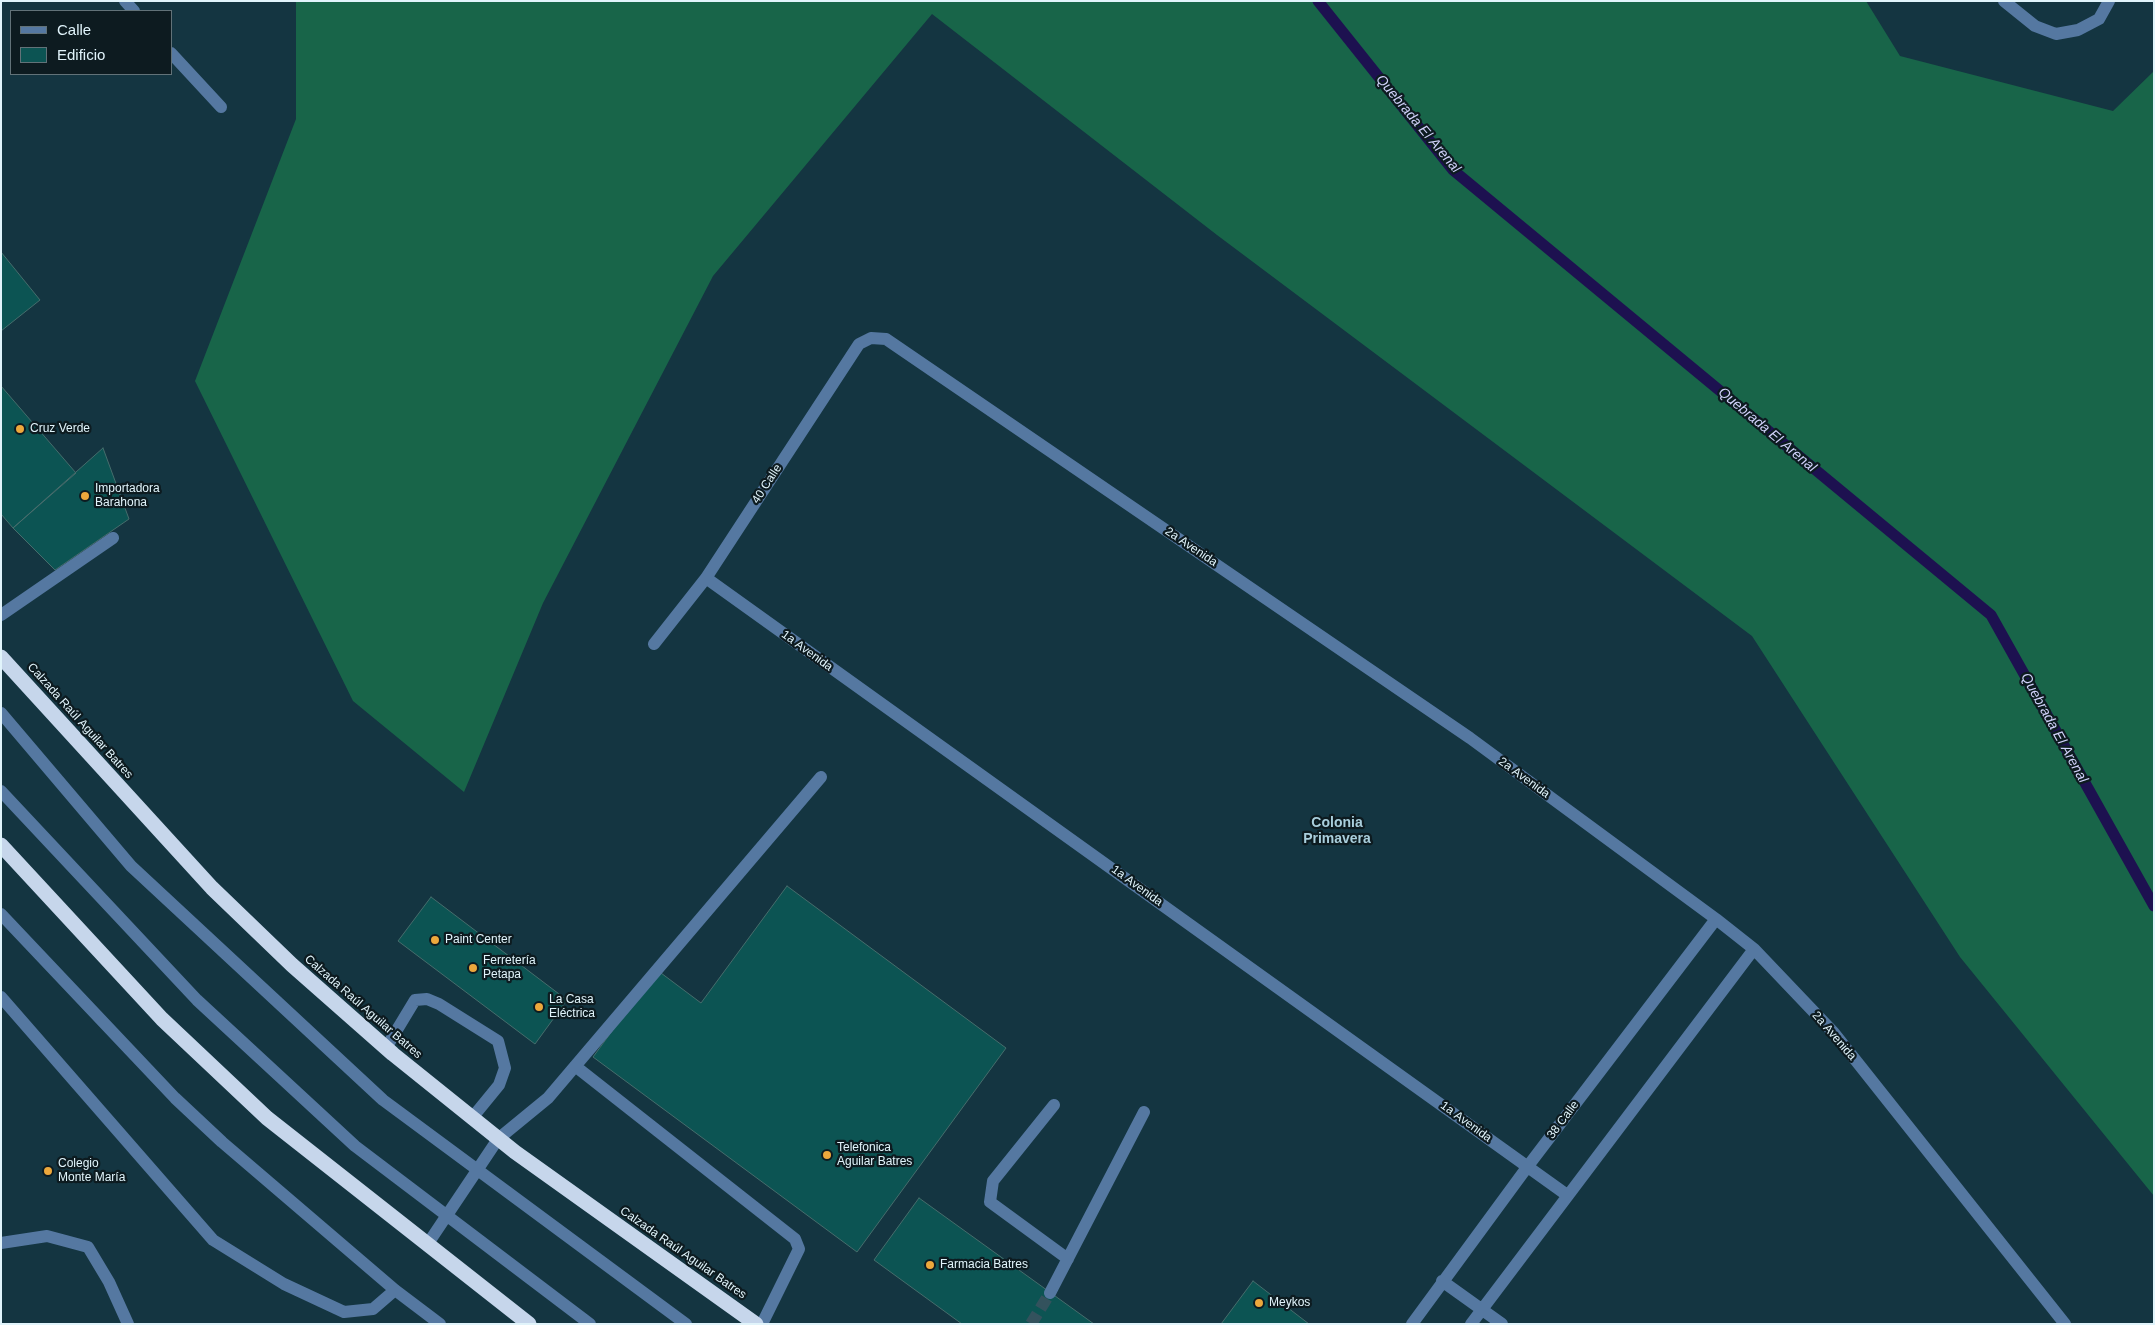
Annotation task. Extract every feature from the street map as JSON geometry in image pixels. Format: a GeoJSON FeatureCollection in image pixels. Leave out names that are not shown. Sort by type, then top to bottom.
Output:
{"type":"FeatureCollection","features":[{"type":"Feature","properties":{"kind":"highway","name":"Calzada Raúl Aguilar Batres"},"geometry":{"type":"LineString","coordinates":[[1,657],[212,888],[292,965],[386,1048],[498,1139],[756,1324]]}},
{"type":"Feature","properties":{"kind":"highway"},"geometry":{"type":"LineString","coordinates":[[1,844],[162,1019],[266,1118],[529,1324]]}},
{"type":"Feature","properties":{"kind":"street"},"geometry":{"type":"LineString","coordinates":[[2004,1],[2035,26],[2056,34],[2078,30],[2098,19],[2109,1]]}},
{"type":"Feature","properties":{"kind":"street"},"geometry":{"type":"LineString","coordinates":[[172,54],[220,107]]}},
{"type":"Feature","properties":{"kind":"street","name":"40 Calle"},"geometry":{"type":"LineString","coordinates":[[654,644],[706,578],[859,344],[871,338],[886,338]]}},
{"type":"Feature","properties":{"kind":"street","name":"2a Avenida"},"geometry":{"type":"LineString","coordinates":[[886,338],[1470,738],[1716,919],[1754,950],[1834,1033],[2065,1324]]}},
{"type":"Feature","properties":{"kind":"street"},"geometry":{"type":"LineString","coordinates":[[1,615],[113,538]]}},
{"type":"Feature","properties":{"kind":"street","name":"1a Avenida"},"geometry":{"type":"LineString","coordinates":[[706,578],[1568,1195]]}},
{"type":"Feature","properties":{"kind":"street"},"geometry":{"type":"LineString","coordinates":[[1,713],[131,866],[383,1100],[686,1324]]}},
{"type":"Feature","properties":{"kind":"street"},"geometry":{"type":"LineString","coordinates":[[427,1245],[498,1139],[548,1098],[820,777]]}},
{"type":"Feature","properties":{"kind":"street"},"geometry":{"type":"LineString","coordinates":[[1,791],[197,1000],[355,1146],[590,1324]]}},
{"type":"Feature","properties":{"kind":"street"},"geometry":{"type":"LineString","coordinates":[[1,914],[195,1117],[395,1290],[440,1324]]}},
{"type":"Feature","properties":{"kind":"street","name":"38 Calle"},"geometry":{"type":"LineString","coordinates":[[1412,1324],[1528,1166],[1716,919]]}},
{"type":"Feature","properties":{"kind":"street"},"geometry":{"type":"LineString","coordinates":[[1471,1324],[1754,950]]}},
{"type":"Feature","properties":{"kind":"street"},"geometry":{"type":"LineString","coordinates":[[1,997],[214,1240],[284,1284],[344,1312],[373,1309],[395,1290]]}},
{"type":"Feature","properties":{"kind":"street"},"geometry":{"type":"LineString","coordinates":[[386,1048],[415,1000],[421,999],[428,999],[439,1004],[498,1041],[505,1068],[499,1085],[472,1118]]}},
{"type":"Feature","properties":{"kind":"street"},"geometry":{"type":"LineString","coordinates":[[575,1066],[795,1239],[799,1249],[762,1324]]}},
{"type":"Feature","properties":{"kind":"street"},"geometry":{"type":"LineString","coordinates":[[1054,1105],[993,1181],[990,1202],[1068,1259]]}},
{"type":"Feature","properties":{"kind":"street"},"geometry":{"type":"LineString","coordinates":[[1050,1293],[1144,1112]]}},
{"type":"Feature","properties":{"kind":"street"},"geometry":{"type":"LineString","coordinates":[[1,1243],[47,1236],[88,1248],[109,1282],[128,1324]]}},
{"type":"Feature","properties":{"kind":"street"},"geometry":{"type":"LineString","coordinates":[[1442,1281],[1502,1324]]}},
{"type":"Feature","properties":{"kind":"green space"},"geometry":{"type":"Polygon","coordinates":[[[296,1],[1866,1],[1900,56],[2113,111],[2154,71],[2154,1196],[1960,957],[1752,636],[1217,235],[932,14],[713,276],[543,603],[464,792],[353,701],[195,381],[296,119],[296,1]]]}},
{"type":"Feature","properties":{"kind":"building"},"geometry":{"type":"Polygon","coordinates":[[[1,252],[40,300],[1,331],[1,252]]]}},
{"type":"Feature","properties":{"kind":"building","name":"Cruz Verde"},"geometry":{"type":"Polygon","coordinates":[[[1,386],[76,473],[13,528],[1,514],[1,386]]]}},
{"type":"Feature","properties":{"kind":"building","name":"Importadora Barahona"},"geometry":{"type":"Polygon","coordinates":[[[103,448],[129,519],[55,570],[13,528],[103,448]]]}},
{"type":"Feature","properties":{"kind":"building","name":"Telefonica Aguilar Batres"},"geometry":{"type":"Polygon","coordinates":[[[787,886],[1006,1048],[857,1252],[593,1057],[657,970],[701,1003],[787,886]]]}},
{"type":"Feature","properties":{"kind":"building"},"geometry":{"type":"Polygon","coordinates":[[[431,897],[567,1000],[535,1044],[398,941],[431,897]]]}},
{"type":"Feature","properties":{"kind":"building"},"geometry":{"type":"Polygon","coordinates":[[[919,1198],[1094,1324],[962,1324],[874,1260],[919,1198]]]}},
{"type":"Feature","properties":{"kind":"building","name":"Meykos"},"geometry":{"type":"Polygon","coordinates":[[[1253,1281],[1309,1324],[1221,1324],[1253,1281]]]}},
{"type":"Feature","properties":{"kind":"waterway","name":"Quebrada El Arenal"},"geometry":{"type":"LineString","coordinates":[[1318,1],[1453,170],[1991,615],[2154,906]]}},
{"type":"Feature","properties":{"kind":"tunnel"},"geometry":{"type":"LineString","coordinates":[[1031,1324],[1050,1293]]}},
{"type":"Feature","properties":{"kind":"place","name":"Cruz Verde"},"geometry":{"type":"Point","coordinates":[20,429]}},
{"type":"Feature","properties":{"kind":"place","name":"Importadora Barahona"},"geometry":{"type":"Point","coordinates":[85,496]}},
{"type":"Feature","properties":{"kind":"place","name":"Paint Center"},"geometry":{"type":"Point","coordinates":[435,940]}},
{"type":"Feature","properties":{"kind":"place","name":"Ferretería Petapa"},"geometry":{"type":"Point","coordinates":[473,968]}},
{"type":"Feature","properties":{"kind":"place","name":"La Casa Eléctrica"},"geometry":{"type":"Point","coordinates":[539,1007]}},
{"type":"Feature","properties":{"kind":"place","name":"Telefonica Aguilar Batres"},"geometry":{"type":"Point","coordinates":[827,1155]}},
{"type":"Feature","properties":{"kind":"place","name":"Colegio Monte María"},"geometry":{"type":"Point","coordinates":[48,1171]}},
{"type":"Feature","properties":{"kind":"place","name":"Farmacia Batres"},"geometry":{"type":"Point","coordinates":[930,1265]}},
{"type":"Feature","properties":{"kind":"place","name":"Meykos"},"geometry":{"type":"Point","coordinates":[1259,1303]}},
{"type":"Feature","properties":{"kind":"district","name":"Colonia Primavera"},"geometry":{"type":"Point","coordinates":[1337,832]}}]}
